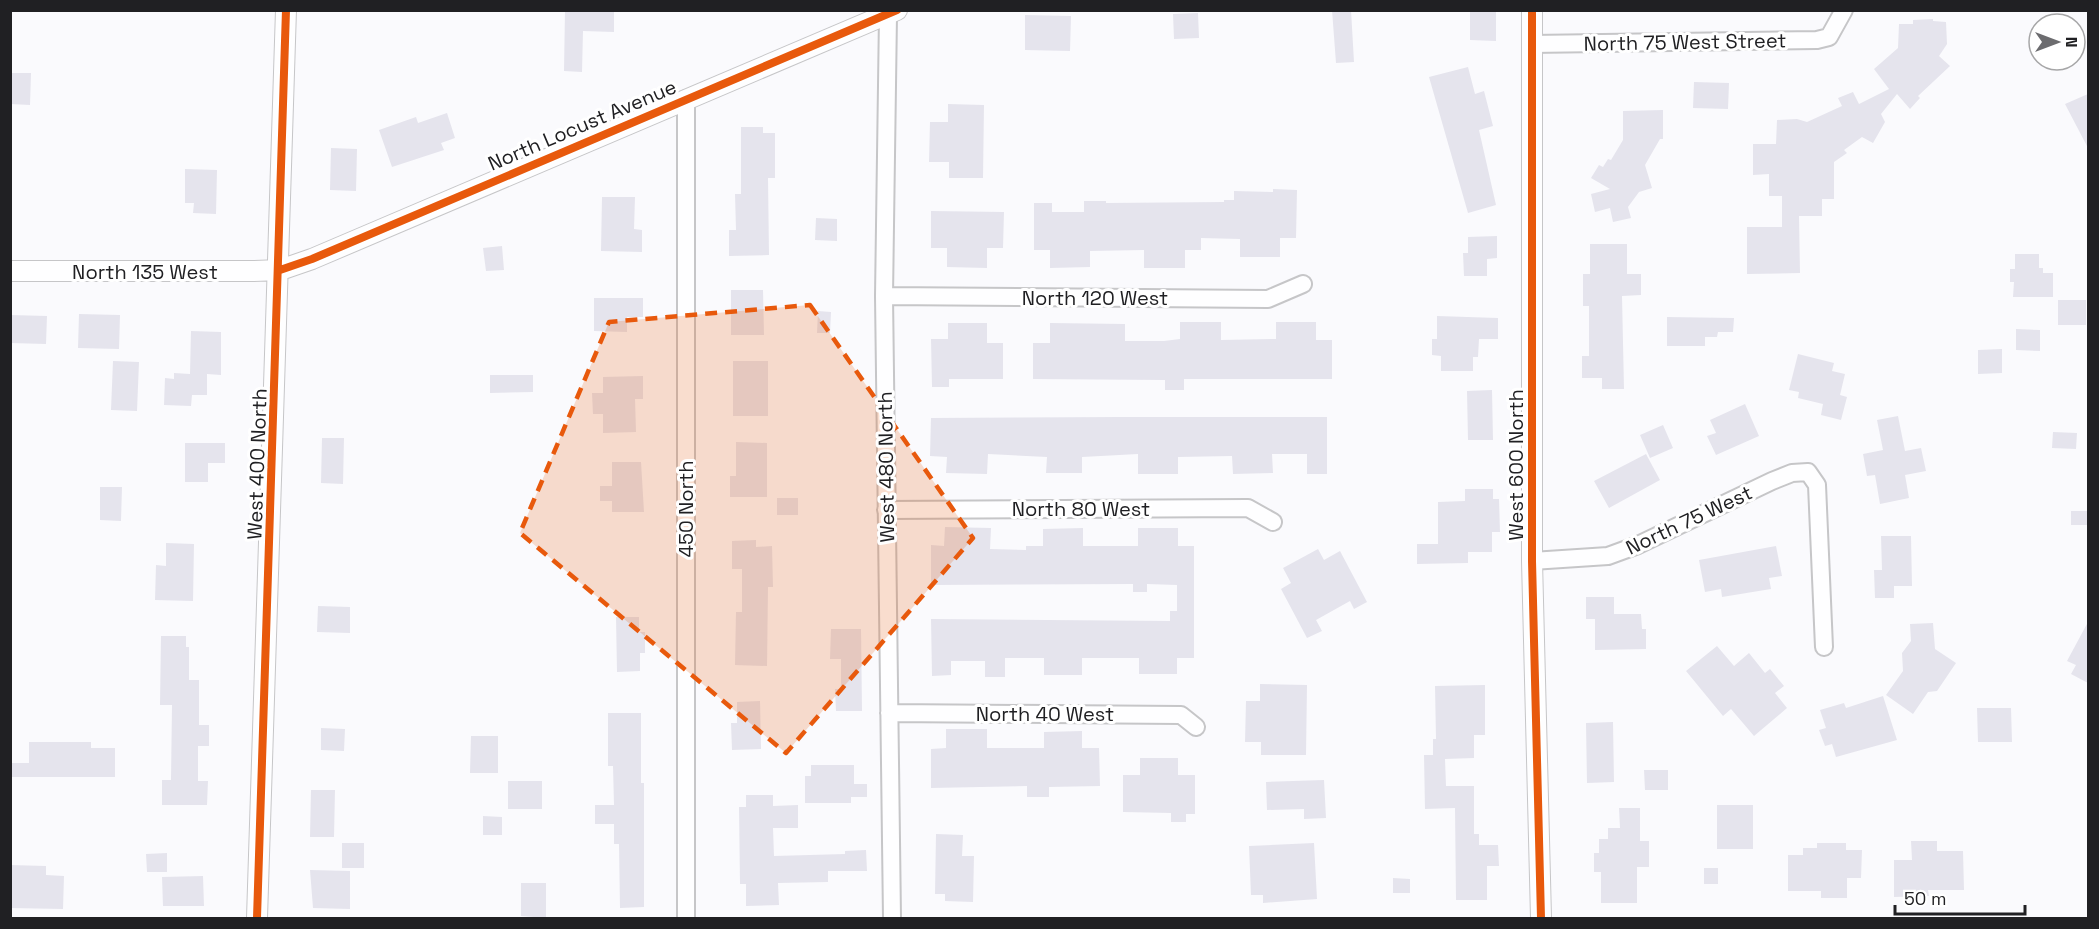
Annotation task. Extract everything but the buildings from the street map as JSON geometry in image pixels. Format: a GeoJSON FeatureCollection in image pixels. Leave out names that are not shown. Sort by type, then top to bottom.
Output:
{"type":"FeatureCollection","features":[{"type":"Feature","properties":{"kind":"street","name":"West 400 North"},"geometry":{"type":"LineString","coordinates":[[257,918],[280,270],[286,10]]}},
{"type":"Feature","properties":{"kind":"street","name":"West 600 North"},"geometry":{"type":"LineString","coordinates":[[1532,10],[1532,561],[1541,918]]}},
{"type":"Feature","properties":{"kind":"street","name":"North 75 West Street"},"geometry":{"type":"LineString","coordinates":[[1531,44],[1817,40],[1829,37],[1835,30],[1844,10]]}},
{"type":"Feature","properties":{"kind":"street","name":"North Locust Avenue"},"geometry":{"type":"LineString","coordinates":[[280,270],[323,254],[892,13]]}},
{"type":"Feature","properties":{"kind":"street","name":"West 480 North"},"geometry":{"type":"LineString","coordinates":[[892,13],[884,296],[892,918]]}},
{"type":"Feature","properties":{"kind":"street","name":"450 North"},"geometry":{"type":"LineString","coordinates":[[686,99],[686,918]]}},
{"type":"Feature","properties":{"kind":"street","name":"North 135 West"},"geometry":{"type":"LineString","coordinates":[[10,271],[131,273],[280,270]]}},
{"type":"Feature","properties":{"kind":"street","name":"North 120 West"},"geometry":{"type":"LineString","coordinates":[[884,296],[1268,299],[1303,284]]}},
{"type":"Feature","properties":{"kind":"street","name":"North 75 West"},"geometry":{"type":"LineString","coordinates":[[1532,561],[1608,556],[1638,546],[1772,481],[1792,474],[1808,472],[1817,485],[1824,647]]}},
{"type":"Feature","properties":{"kind":"street","name":"North 80 West"},"geometry":{"type":"LineString","coordinates":[[886,510],[1248,508],[1273,522]]}},
{"type":"Feature","properties":{"kind":"street","name":"North 40 West"},"geometry":{"type":"LineString","coordinates":[[889,713],[1181,715],[1196,727]]}},
{"type":"Feature","properties":{"kind":"highlighted area"},"geometry":{"type":"Polygon","coordinates":[[[810,305],[973,538],[786,753],[520,533],[609,322],[810,305]]]}},
{"type":"Feature","properties":{"kind":"cycle path"},"geometry":{"type":"LineString","coordinates":[[257,918],[286,10]]}},
{"type":"Feature","properties":{"kind":"cycle path"},"geometry":{"type":"LineString","coordinates":[[280,270],[312,259],[897,10]]}},
{"type":"Feature","properties":{"kind":"cycle path"},"geometry":{"type":"LineString","coordinates":[[1532,10],[1532,561],[1541,918]]}}]}
